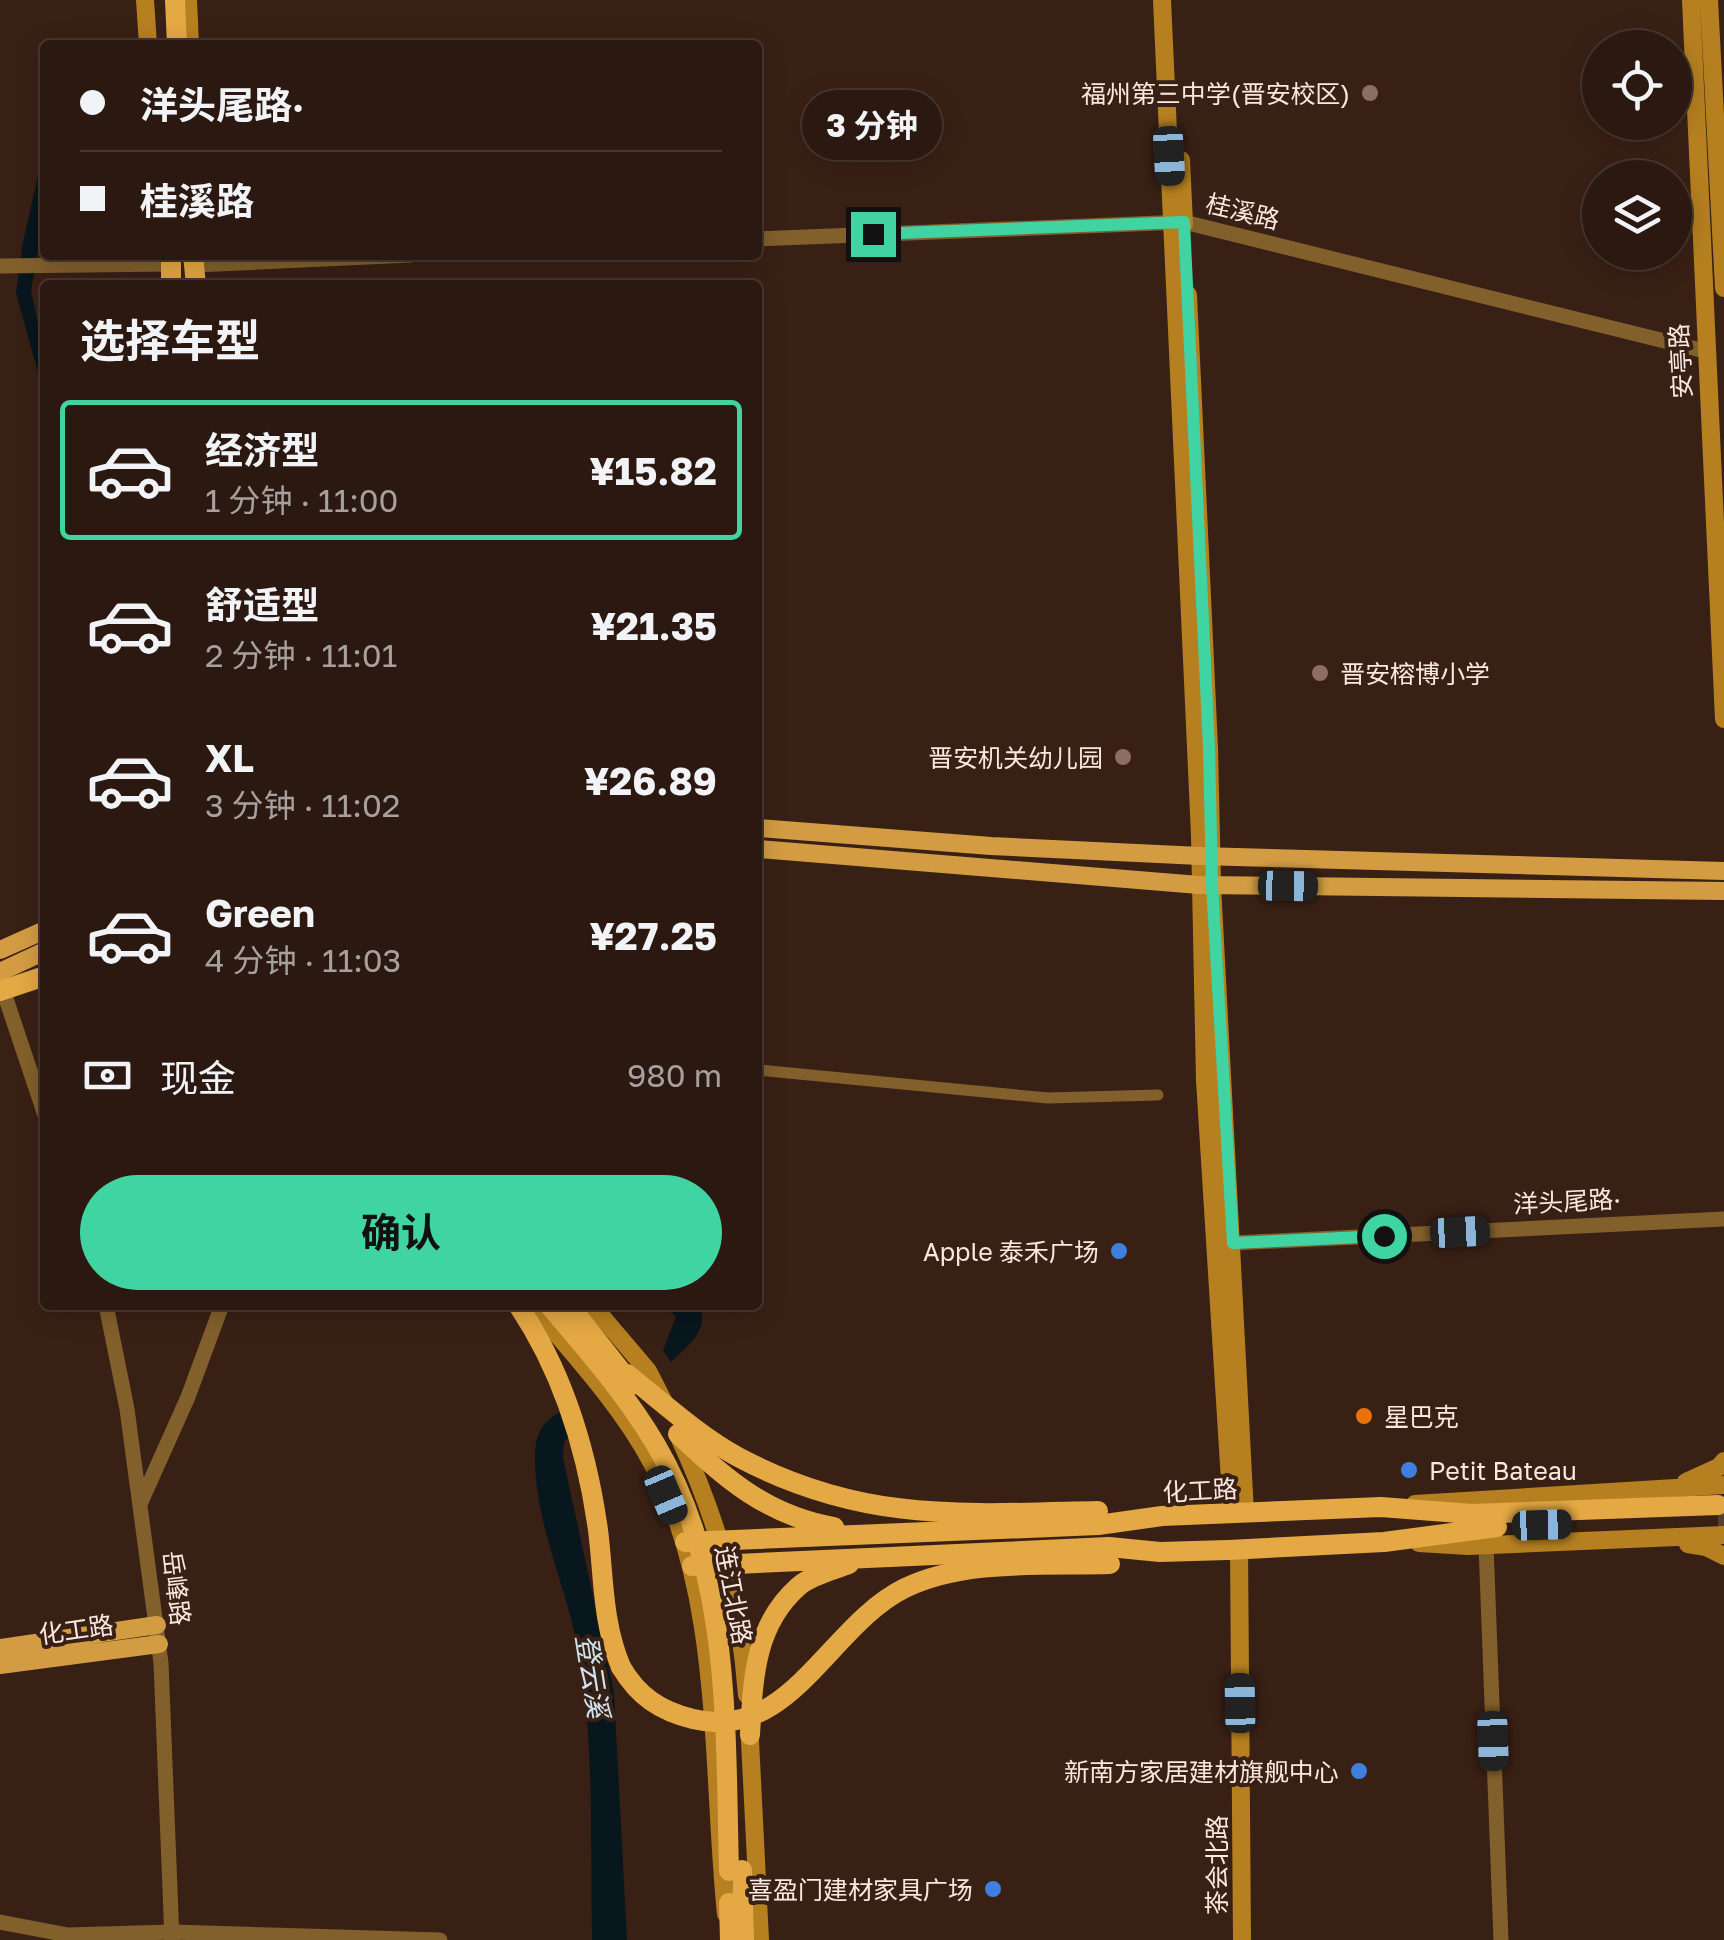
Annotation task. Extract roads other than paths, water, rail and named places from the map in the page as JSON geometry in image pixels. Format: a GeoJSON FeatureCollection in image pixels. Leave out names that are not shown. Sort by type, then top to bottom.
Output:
{"type":"FeatureCollection","features":[{"type":"Feature","properties":{"kind":"highway"},"geometry":{"type":"LineString","coordinates":[[162,0],[164,40]]}},
{"type":"Feature","properties":{"kind":"highway"},"geometry":{"type":"LineString","coordinates":[[175,0],[177,40]]}},
{"type":"Feature","properties":{"kind":"highway"},"geometry":{"type":"LineString","coordinates":[[1,984],[40,977]]}},
{"type":"Feature","properties":{"kind":"highway"},"geometry":{"type":"LineString","coordinates":[[521,1310],[550,1364],[583,1452],[598,1535],[610,1641],[631,1684],[653,1704],[674,1714],[701,1721],[730,1722],[758,1714],[784,1699],[850,1627],[876,1605],[940,1574],[1110,1564],[1160,1552]]}},
{"type":"Feature","properties":{"kind":"highway","name":"连江北路"},"geometry":{"type":"LineString","coordinates":[[553,1310],[612,1379],[648,1432],[674,1478],[704,1560],[723,1680],[735,1871],[744,1940]]}},
{"type":"Feature","properties":{"kind":"highway","name":"连江北路"},"geometry":{"type":"LineString","coordinates":[[573,1310],[623,1372],[685,1472],[726,1598],[736,1679],[735,1871],[730,1940]]}},
{"type":"Feature","properties":{"kind":"highway"},"geometry":{"type":"LineString","coordinates":[[623,1372],[735,1455],[798,1485],[861,1505],[924,1513],[1098,1511],[1162,1516]]}},
{"type":"Feature","properties":{"kind":"highway"},"geometry":{"type":"LineString","coordinates":[[678,1434],[744,1491],[792,1517],[832,1526],[936,1532]]}},
{"type":"Feature","properties":{"kind":"highway","name":"化工路"},"geometry":{"type":"LineString","coordinates":[[684,1542],[1098,1525],[1162,1516],[1381,1507],[1472,1514],[1721,1511]]}},
{"type":"Feature","properties":{"kind":"highway"},"geometry":{"type":"LineString","coordinates":[[692,1566],[1109,1546],[1160,1552],[1384,1542],[1472,1528],[1721,1511]]}},
{"type":"Feature","properties":{"kind":"highway"},"geometry":{"type":"LineString","coordinates":[[750,1736],[754,1672],[768,1624],[804,1582],[864,1557]]}},
{"type":"Feature","properties":{"kind":"main road"},"geometry":{"type":"LineString","coordinates":[[145,0],[148,40]]}},
{"type":"Feature","properties":{"kind":"main road"},"geometry":{"type":"LineString","coordinates":[[188,0],[190,40]]}},
{"type":"Feature","properties":{"kind":"main road"},"geometry":{"type":"LineString","coordinates":[[1162,0],[1178,222]]}},
{"type":"Feature","properties":{"kind":"main road"},"geometry":{"type":"LineString","coordinates":[[1173,0],[1178,222],[1206,856],[1206,1102],[1238,1513]]}},
{"type":"Feature","properties":{"kind":"main road","name":"安亭路"},"geometry":{"type":"LineString","coordinates":[[1706,3],[1722,207],[1724,288]]}},
{"type":"Feature","properties":{"kind":"main road","name":"安亭路"},"geometry":{"type":"LineString","coordinates":[[1706,3],[1705,350],[1724,719]]}},
{"type":"Feature","properties":{"kind":"main road"},"geometry":{"type":"LineString","coordinates":[[1724,98],[1724,143]]}},
{"type":"Feature","properties":{"kind":"main road"},"geometry":{"type":"LineString","coordinates":[[762,828],[991,846],[1206,856],[1724,871]]}},
{"type":"Feature","properties":{"kind":"main road"},"geometry":{"type":"LineString","coordinates":[[762,849],[1206,885],[1724,891]]}},
{"type":"Feature","properties":{"kind":"main road"},"geometry":{"type":"LineString","coordinates":[[1206,885],[1233,1243],[1238,1513]]}},
{"type":"Feature","properties":{"kind":"main road"},"geometry":{"type":"LineString","coordinates":[[0,950],[40,932]]}},
{"type":"Feature","properties":{"kind":"main road"},"geometry":{"type":"LineString","coordinates":[[1,984],[40,955]]}},
{"type":"Feature","properties":{"kind":"main road"},"geometry":{"type":"LineString","coordinates":[[536,1310],[596,1381],[652,1464],[692,1566],[705,1645],[730,1940]]}},
{"type":"Feature","properties":{"kind":"main road"},"geometry":{"type":"LineString","coordinates":[[596,1310],[653,1380],[728,1563],[742,1637],[760,1940]]}},
{"type":"Feature","properties":{"kind":"main road"},"geometry":{"type":"LineString","coordinates":[[1381,1507],[1666,1488],[1698,1478],[1724,1461]]}},
{"type":"Feature","properties":{"kind":"main road"},"geometry":{"type":"LineString","coordinates":[[1666,1488],[1721,1511]]}},
{"type":"Feature","properties":{"kind":"main road"},"geometry":{"type":"LineString","coordinates":[[1648,1538],[1721,1511]]}},
{"type":"Feature","properties":{"kind":"main road"},"geometry":{"type":"LineString","coordinates":[[1384,1542],[1486,1545],[1648,1538],[1706,1546],[1724,1556]]}},
{"type":"Feature","properties":{"kind":"main road","name":"茶会北路"},"geometry":{"type":"LineString","coordinates":[[1230,1940],[1233,1549]]}},
{"type":"Feature","properties":{"kind":"main road","name":"茶会北路"},"geometry":{"type":"LineString","coordinates":[[1233,1549],[1242,1940]]}},
{"type":"Feature","properties":{"kind":"main road","name":"化工路"},"geometry":{"type":"LineString","coordinates":[[0,1648],[158,1634]]}},
{"type":"Feature","properties":{"kind":"main road","name":"化工路"},"geometry":{"type":"LineString","coordinates":[[0,1664],[158,1634]]}},
{"type":"Feature","properties":{"kind":"street","name":"桂溪路"},"geometry":{"type":"LineString","coordinates":[[762,239],[1178,222],[1705,350]]}},
{"type":"Feature","properties":{"kind":"street"},"geometry":{"type":"LineString","coordinates":[[195,265],[303,260]]}},
{"type":"Feature","properties":{"kind":"street"},"geometry":{"type":"LineString","coordinates":[[2,266],[170,265]]}},
{"type":"Feature","properties":{"kind":"street"},"geometry":{"type":"LineString","coordinates":[[1,984],[40,1101]]}},
{"type":"Feature","properties":{"kind":"street"},"geometry":{"type":"LineString","coordinates":[[762,1070],[1040,1097],[1158,1096]]}},
{"type":"Feature","properties":{"kind":"street","name":"洋头尾路·"},"geometry":{"type":"LineString","coordinates":[[1233,1243],[1724,1218]]}},
{"type":"Feature","properties":{"kind":"street","name":"岳峰路"},"geometry":{"type":"LineString","coordinates":[[107,1310],[127,1409],[158,1634],[172,1936]]}},
{"type":"Feature","properties":{"kind":"street"},"geometry":{"type":"LineString","coordinates":[[141,1502],[188,1398],[220,1310]]}},
{"type":"Feature","properties":{"kind":"street"},"geometry":{"type":"LineString","coordinates":[[1486,1545],[1501,1940]]}},
{"type":"Feature","properties":{"kind":"street"},"geometry":{"type":"LineString","coordinates":[[0,1922],[68,1935],[440,1940]]}},
{"type":"Feature","properties":{"kind":"water"},"geometry":{"type":"Polygon","coordinates":[[[40,167],[40,238],[31,291],[40,333],[40,380],[16,293],[40,167]]]}},
{"type":"Feature","properties":{"kind":"water"},"geometry":{"type":"Polygon","coordinates":[[[670,1310],[701,1310],[702,1322],[696,1337],[671,1362],[663,1350],[676,1317],[670,1310]]]}},
{"type":"Feature","properties":{"kind":"water","name":"登云溪"},"geometry":{"type":"Polygon","coordinates":[[[561,1412],[569,1437],[564,1442],[563,1458],[614,1692],[627,1940],[592,1940],[591,1794],[583,1685],[573,1625],[540,1509],[535,1461],[540,1432],[561,1412]]]}},
{"type":"Feature","properties":{"kind":"tunnel"},"geometry":{"type":"LineString","coordinates":[[1718,1518],[1724,1518]]}},
{"type":"Feature","properties":{"kind":"place","name":"福州第三中学(晋安校区)"},"geometry":{"type":"Point","coordinates":[1370,93]}},
{"type":"Feature","properties":{"kind":"place","name":"晋安榕博小学"},"geometry":{"type":"Point","coordinates":[1320,673]}},
{"type":"Feature","properties":{"kind":"place","name":"晋安机关幼儿园"},"geometry":{"type":"Point","coordinates":[1123,757]}},
{"type":"Feature","properties":{"kind":"place","name":"Apple 泰禾广场"},"geometry":{"type":"Point","coordinates":[1119,1251]}},
{"type":"Feature","properties":{"kind":"place","name":"星巴克"},"geometry":{"type":"Point","coordinates":[1364,1416]}},
{"type":"Feature","properties":{"kind":"place","name":"Petit Bateau"},"geometry":{"type":"Point","coordinates":[1409,1470]}},
{"type":"Feature","properties":{"kind":"place","name":"新南方家居建材旗舰中心"},"geometry":{"type":"Point","coordinates":[1359,1771]}},
{"type":"Feature","properties":{"kind":"place","name":"喜盈门建材家具广场"},"geometry":{"type":"Point","coordinates":[993,1889]}}]}
